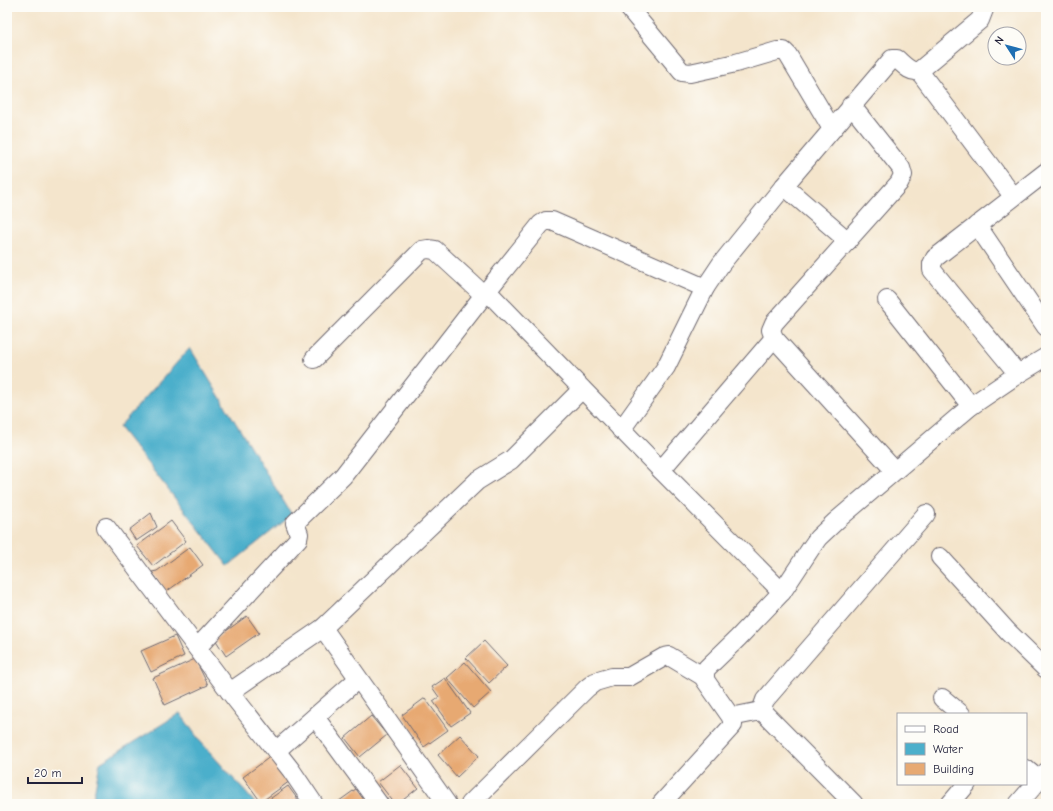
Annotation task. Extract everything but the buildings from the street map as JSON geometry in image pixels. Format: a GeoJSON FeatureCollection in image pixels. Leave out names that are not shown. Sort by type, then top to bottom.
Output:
{"type":"FeatureCollection","features":[{"type":"Feature","properties":{"kind":"street"},"geometry":{"type":"LineString","coordinates":[[628,7],[682,72],[690,73],[736,64],[777,51],[784,52],[788,55],[832,128]]}},
{"type":"Feature","properties":{"kind":"street"},"geometry":{"type":"LineString","coordinates":[[621,430],[666,367],[682,332],[721,264],[851,105],[894,58],[915,72],[919,71],[980,20],[985,7]]}},
{"type":"Feature","properties":{"kind":"street"},"geometry":{"type":"LineString","coordinates":[[919,71],[1013,196]]}},
{"type":"Feature","properties":{"kind":"street"},"geometry":{"type":"LineString","coordinates":[[851,105],[901,168],[903,175],[899,183],[774,323],[771,330],[774,338],[894,470]]}},
{"type":"Feature","properties":{"kind":"street"},"geometry":{"type":"LineString","coordinates":[[1018,374],[932,268],[935,258],[1013,196],[1046,172]]}},
{"type":"Feature","properties":{"kind":"street"},"geometry":{"type":"LineString","coordinates":[[784,186],[848,241]]}},
{"type":"Feature","properties":{"kind":"street"},"geometry":{"type":"LineString","coordinates":[[197,648],[298,539],[299,534],[295,523],[343,476],[485,293],[541,224],[546,221],[552,221],[706,288]]}},
{"type":"Feature","properties":{"kind":"street"},"geometry":{"type":"LineString","coordinates":[[976,225],[1046,327]]}},
{"type":"Feature","properties":{"kind":"street"},"geometry":{"type":"LineString","coordinates":[[314,359],[422,250],[436,250],[485,293],[782,592]]}},
{"type":"Feature","properties":{"kind":"street"},"geometry":{"type":"LineString","coordinates":[[887,300],[971,406]]}},
{"type":"Feature","properties":{"kind":"street"},"geometry":{"type":"LineString","coordinates":[[661,470],[774,338]]}},
{"type":"Feature","properties":{"kind":"street"},"geometry":{"type":"LineString","coordinates":[[704,677],[707,668],[782,592],[818,538],[840,516],[971,406],[1046,357]]}},
{"type":"Feature","properties":{"kind":"street"},"geometry":{"type":"LineString","coordinates":[[230,692],[323,628],[477,481],[511,460],[582,389]]}},
{"type":"Feature","properties":{"kind":"street"},"geometry":{"type":"LineString","coordinates":[[761,711],[765,700],[926,514]]}},
{"type":"Feature","properties":{"kind":"street"},"geometry":{"type":"LineString","coordinates":[[106,527],[276,751],[314,804]]}},
{"type":"Feature","properties":{"kind":"street"},"geometry":{"type":"LineString","coordinates":[[940,557],[1008,632],[1046,669]]}},
{"type":"Feature","properties":{"kind":"street"},"geometry":{"type":"LineString","coordinates":[[323,628],[447,804]]}},
{"type":"Feature","properties":{"kind":"street"},"geometry":{"type":"LineString","coordinates":[[470,804],[581,693],[596,682],[612,677],[629,677],[664,657],[669,656],[704,677],[732,722],[731,728],[668,802]]}},
{"type":"Feature","properties":{"kind":"street"},"geometry":{"type":"LineString","coordinates":[[276,751],[358,679]]}},
{"type":"Feature","properties":{"kind":"street"},"geometry":{"type":"LineString","coordinates":[[942,698],[959,713]]}},
{"type":"Feature","properties":{"kind":"street"},"geometry":{"type":"LineString","coordinates":[[730,717],[761,711],[768,716],[854,804]]}},
{"type":"Feature","properties":{"kind":"street"},"geometry":{"type":"LineString","coordinates":[[315,717],[379,804]]}},
{"type":"Feature","properties":{"kind":"street"},"geometry":{"type":"LineString","coordinates":[[1018,804],[1037,774]]}},
{"type":"Feature","properties":{"kind":"street"},"geometry":{"type":"LineString","coordinates":[[950,804],[966,785]]}},
{"type":"Feature","properties":{"kind":"water"},"geometry":{"type":"Polygon","coordinates":[[[190,348],[292,515],[228,566],[119,427],[190,348]]]}},
{"type":"Feature","properties":{"kind":"water"},"geometry":{"type":"Polygon","coordinates":[[[180,713],[200,741],[256,804],[92,804],[100,763],[180,713]]]}}]}
